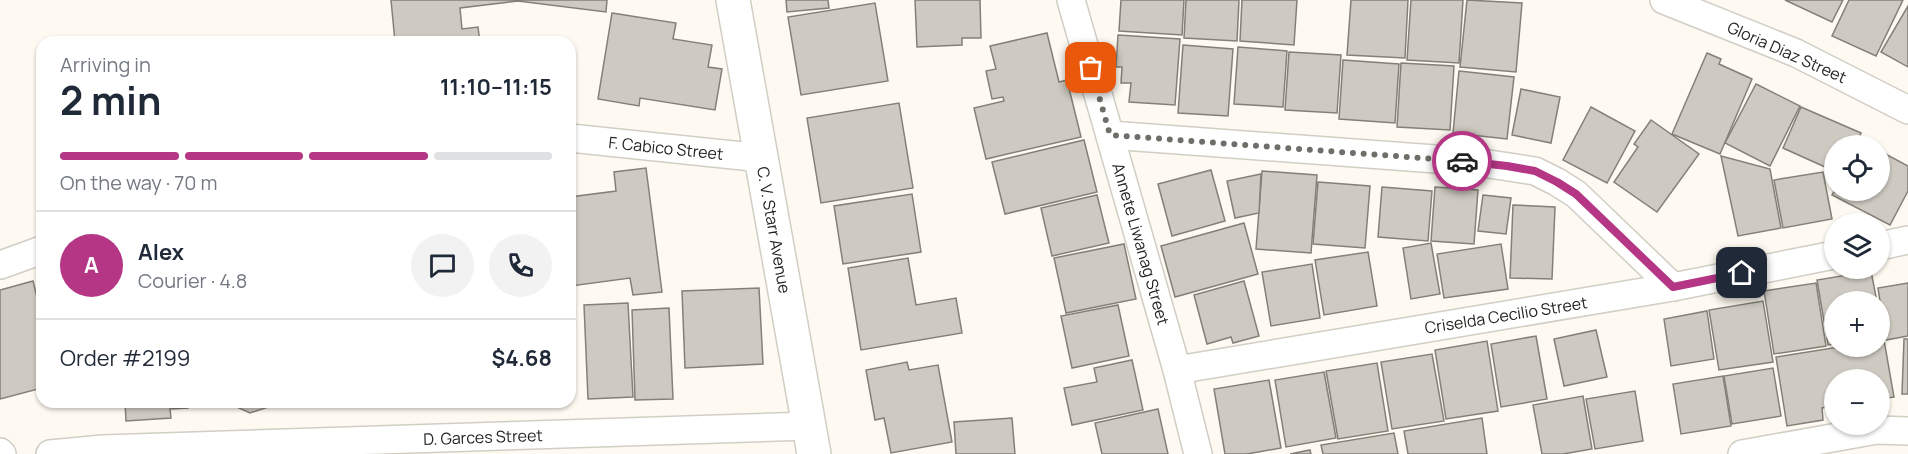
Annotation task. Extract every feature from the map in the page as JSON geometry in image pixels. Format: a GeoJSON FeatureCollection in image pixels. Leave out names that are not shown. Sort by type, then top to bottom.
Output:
{"type":"FeatureCollection","features":[{"type":"Feature","properties":{"kind":"main road","name":"C. V. Starr Avenue"},"geometry":{"type":"LineString","coordinates":[[734,3],[811,440]]}},
{"type":"Feature","properties":{"kind":"street","name":"Annete Liwanag Street"},"geometry":{"type":"LineString","coordinates":[[1071,0],[1177,370],[1198,454]]}},
{"type":"Feature","properties":{"kind":"street","name":"Gloria Diaz Street"},"geometry":{"type":"LineString","coordinates":[[1664,0],[1796,53],[1908,110]]}},
{"type":"Feature","properties":{"kind":"street"},"geometry":{"type":"LineString","coordinates":[[1110,135],[1476,162],[1535,171],[1576,194],[1673,287]]}},
{"type":"Feature","properties":{"kind":"street","name":"F. Cabico Street"},"geometry":{"type":"LineString","coordinates":[[576,139],[762,159]]}},
{"type":"Feature","properties":{"kind":"street"},"geometry":{"type":"LineString","coordinates":[[1890,244],[1908,240]]}},
{"type":"Feature","properties":{"kind":"street"},"geometry":{"type":"LineString","coordinates":[[0,265],[36,252]]}},
{"type":"Feature","properties":{"kind":"street","name":"Criselda Cecilio Street"},"geometry":{"type":"LineString","coordinates":[[1177,370],[1673,287],[1824,257]]}},
{"type":"Feature","properties":{"kind":"street"},"geometry":{"type":"LineString","coordinates":[[1742,454],[1876,430],[1908,431]]}},
{"type":"Feature","properties":{"kind":"street","name":"D. Garces Street"},"geometry":{"type":"LineString","coordinates":[[50,454],[126,448],[811,440]]}},
{"type":"Feature","properties":{"kind":"building"},"geometry":{"type":"Polygon","coordinates":[[[391,0],[607,0],[606,12],[518,1],[460,8],[462,29],[478,27],[479,36],[394,36],[391,0]]]}},
{"type":"Feature","properties":{"kind":"building"},"geometry":{"type":"Polygon","coordinates":[[[786,0],[828,0],[829,8],[787,12],[786,0]]]}},
{"type":"Feature","properties":{"kind":"building"},"geometry":{"type":"Polygon","coordinates":[[[915,0],[980,0],[981,38],[962,38],[962,45],[917,47],[915,0]]]}},
{"type":"Feature","properties":{"kind":"building"},"geometry":{"type":"Polygon","coordinates":[[[1121,0],[1184,0],[1182,35],[1119,31],[1121,0]]]}},
{"type":"Feature","properties":{"kind":"building"},"geometry":{"type":"Polygon","coordinates":[[[1186,0],[1239,0],[1237,41],[1184,38],[1186,0]]]}},
{"type":"Feature","properties":{"kind":"building"},"geometry":{"type":"Polygon","coordinates":[[[1242,0],[1297,0],[1294,45],[1240,41],[1242,0]]]}},
{"type":"Feature","properties":{"kind":"building"},"geometry":{"type":"Polygon","coordinates":[[[1351,0],[1408,0],[1405,58],[1347,55],[1351,0]]]}},
{"type":"Feature","properties":{"kind":"building"},"geometry":{"type":"Polygon","coordinates":[[[1411,0],[1463,0],[1459,63],[1407,60],[1411,0]]]}},
{"type":"Feature","properties":{"kind":"building"},"geometry":{"type":"Polygon","coordinates":[[[1467,0],[1522,3],[1516,72],[1460,67],[1467,0]]]}},
{"type":"Feature","properties":{"kind":"building"},"geometry":{"type":"Polygon","coordinates":[[[1785,0],[1843,0],[1832,22],[1785,0]]]}},
{"type":"Feature","properties":{"kind":"building"},"geometry":{"type":"Polygon","coordinates":[[[1849,0],[1903,0],[1876,56],[1832,36],[1849,0]]]}},
{"type":"Feature","properties":{"kind":"building"},"geometry":{"type":"Polygon","coordinates":[[[875,3],[888,81],[801,95],[788,17],[875,3]]]}},
{"type":"Feature","properties":{"kind":"building"},"geometry":{"type":"Polygon","coordinates":[[[1908,6],[1908,67],[1881,52],[1908,6]]]}},
{"type":"Feature","properties":{"kind":"building"},"geometry":{"type":"Polygon","coordinates":[[[612,13],[676,23],[673,39],[712,45],[708,67],[722,69],[715,110],[640,98],[639,106],[598,99],[612,13]]]}},
{"type":"Feature","properties":{"kind":"building"},"geometry":{"type":"Polygon","coordinates":[[[1047,33],[1059,82],[1067,80],[1081,137],[986,159],[974,108],[1004,101],[1003,97],[992,99],[986,71],[996,69],[990,46],[1047,33]]]}},
{"type":"Feature","properties":{"kind":"building"},"geometry":{"type":"Polygon","coordinates":[[[1118,35],[1180,39],[1175,105],[1129,102],[1131,83],[1121,83],[1122,67],[1116,67],[1118,35]]]}},
{"type":"Feature","properties":{"kind":"building"},"geometry":{"type":"Polygon","coordinates":[[[1183,45],[1233,49],[1228,116],[1178,113],[1183,45]]]}},
{"type":"Feature","properties":{"kind":"building"},"geometry":{"type":"Polygon","coordinates":[[[1238,47],[1287,51],[1283,107],[1234,104],[1238,47]]]}},
{"type":"Feature","properties":{"kind":"building"},"geometry":{"type":"Polygon","coordinates":[[[1289,52],[1341,55],[1337,113],[1285,110],[1289,52]]]}},
{"type":"Feature","properties":{"kind":"building"},"geometry":{"type":"Polygon","coordinates":[[[1707,53],[1721,59],[1719,64],[1752,79],[1720,154],[1672,134],[1707,53]]]}},
{"type":"Feature","properties":{"kind":"building"},"geometry":{"type":"Polygon","coordinates":[[[1343,60],[1399,64],[1395,123],[1339,119],[1343,60]]]}},
{"type":"Feature","properties":{"kind":"building"},"geometry":{"type":"Polygon","coordinates":[[[1401,63],[1454,66],[1450,130],[1397,127],[1401,63]]]}},
{"type":"Feature","properties":{"kind":"building"},"geometry":{"type":"Polygon","coordinates":[[[1459,71],[1514,77],[1507,139],[1453,133],[1459,71]]]}},
{"type":"Feature","properties":{"kind":"building"},"geometry":{"type":"Polygon","coordinates":[[[1756,84],[1800,106],[1770,166],[1725,143],[1756,84]]]}},
{"type":"Feature","properties":{"kind":"building"},"geometry":{"type":"Polygon","coordinates":[[[1521,89],[1560,97],[1551,143],[1512,135],[1521,89]]]}},
{"type":"Feature","properties":{"kind":"building"},"geometry":{"type":"Polygon","coordinates":[[[899,103],[913,188],[821,203],[807,118],[899,103]]]}},
{"type":"Feature","properties":{"kind":"building"},"geometry":{"type":"Polygon","coordinates":[[[1591,107],[1635,131],[1607,183],[1563,160],[1591,107]]]}},
{"type":"Feature","properties":{"kind":"building"},"geometry":{"type":"Polygon","coordinates":[[[1801,107],[1861,133],[1860,135],[1824,135],[1824,166],[1783,148],[1801,107]]]}},
{"type":"Feature","properties":{"kind":"building"},"geometry":{"type":"Polygon","coordinates":[[[1651,120],[1699,154],[1657,212],[1614,182],[1638,147],[1634,144],[1651,120]]]}},
{"type":"Feature","properties":{"kind":"building"},"geometry":{"type":"Polygon","coordinates":[[[1084,140],[1097,192],[1005,214],[992,162],[1084,140]]]}},
{"type":"Feature","properties":{"kind":"building"},"geometry":{"type":"Polygon","coordinates":[[[1721,156],[1770,169],[1781,228],[1738,236],[1721,156]]]}},
{"type":"Feature","properties":{"kind":"building"},"geometry":{"type":"Polygon","coordinates":[[[1890,156],[1908,166],[1908,191],[1890,225],[1890,213],[1867,213],[1844,201],[1890,201],[1890,156]]]}},
{"type":"Feature","properties":{"kind":"building"},"geometry":{"type":"Polygon","coordinates":[[[646,168],[662,292],[633,295],[630,278],[576,285],[576,196],[616,191],[614,172],[646,168]]]}},
{"type":"Feature","properties":{"kind":"building"},"geometry":{"type":"Polygon","coordinates":[[[1211,170],[1225,221],[1172,236],[1158,184],[1211,170]]]}},
{"type":"Feature","properties":{"kind":"building"},"geometry":{"type":"Polygon","coordinates":[[[1262,171],[1317,175],[1311,253],[1256,249],[1262,171]]]}},
{"type":"Feature","properties":{"kind":"building"},"geometry":{"type":"Polygon","coordinates":[[[1823,172],[1824,201],[1829,201],[1831,213],[1824,213],[1824,220],[1783,228],[1774,180],[1823,172]]]}},
{"type":"Feature","properties":{"kind":"building"},"geometry":{"type":"Polygon","coordinates":[[[1261,174],[1259,213],[1235,218],[1227,181],[1261,174]]]}},
{"type":"Feature","properties":{"kind":"building"},"geometry":{"type":"Polygon","coordinates":[[[1318,182],[1370,186],[1365,248],[1313,244],[1318,182]]]}},
{"type":"Feature","properties":{"kind":"building"},"geometry":{"type":"Polygon","coordinates":[[[1382,187],[1432,191],[1428,241],[1378,237],[1382,187]]]}},
{"type":"Feature","properties":{"kind":"building"},"geometry":{"type":"Polygon","coordinates":[[[1435,187],[1478,190],[1474,244],[1431,241],[1435,187]]]}},
{"type":"Feature","properties":{"kind":"building"},"geometry":{"type":"Polygon","coordinates":[[[912,194],[921,252],[843,264],[834,206],[912,194]]]}},
{"type":"Feature","properties":{"kind":"building"},"geometry":{"type":"Polygon","coordinates":[[[1097,195],[1109,243],[1052,256],[1041,208],[1097,195]]]}},
{"type":"Feature","properties":{"kind":"building"},"geometry":{"type":"Polygon","coordinates":[[[1483,195],[1511,198],[1506,234],[1478,231],[1483,195]]]}},
{"type":"Feature","properties":{"kind":"building"},"geometry":{"type":"Polygon","coordinates":[[[1513,205],[1555,207],[1552,279],[1510,278],[1513,205]]]}},
{"type":"Feature","properties":{"kind":"building"},"geometry":{"type":"Polygon","coordinates":[[[1244,223],[1258,274],[1175,297],[1161,246],[1244,223]]]}},
{"type":"Feature","properties":{"kind":"building"},"geometry":{"type":"Polygon","coordinates":[[[1431,243],[1440,294],[1411,299],[1403,248],[1431,243]]]}},
{"type":"Feature","properties":{"kind":"building"},"geometry":{"type":"Polygon","coordinates":[[[1124,244],[1136,299],[1066,313],[1054,258],[1124,244]]]}},
{"type":"Feature","properties":{"kind":"building"},"geometry":{"type":"Polygon","coordinates":[[[1501,244],[1508,289],[1444,298],[1437,254],[1501,244]]]}},
{"type":"Feature","properties":{"kind":"building"},"geometry":{"type":"Polygon","coordinates":[[[1368,252],[1377,306],[1324,315],[1315,260],[1368,252]]]}},
{"type":"Feature","properties":{"kind":"building"},"geometry":{"type":"Polygon","coordinates":[[[908,258],[916,305],[956,298],[962,333],[861,350],[848,268],[908,258]]]}},
{"type":"Feature","properties":{"kind":"building"},"geometry":{"type":"Polygon","coordinates":[[[1312,264],[1320,318],[1271,326],[1262,272],[1312,264]]]}},
{"type":"Feature","properties":{"kind":"building"},"geometry":{"type":"Polygon","coordinates":[[[1873,279],[1875,291],[1824,291],[1824,321],[1817,280],[1873,279]]]}},
{"type":"Feature","properties":{"kind":"building"},"geometry":{"type":"Polygon","coordinates":[[[33,281],[36,293],[36,390],[0,399],[0,290],[33,281]]]}},
{"type":"Feature","properties":{"kind":"building"},"geometry":{"type":"Polygon","coordinates":[[[1244,281],[1259,336],[1233,343],[1231,337],[1207,344],[1194,295],[1244,281]]]}},
{"type":"Feature","properties":{"kind":"building"},"geometry":{"type":"Polygon","coordinates":[[[1816,283],[1824,346],[1774,354],[1764,291],[1816,283]]]}},
{"type":"Feature","properties":{"kind":"building"},"geometry":{"type":"Polygon","coordinates":[[[1908,283],[1908,336],[1890,339],[1890,291],[1878,291],[1878,288],[1908,283]]]}},
{"type":"Feature","properties":{"kind":"building"},"geometry":{"type":"Polygon","coordinates":[[[759,288],[763,364],[685,368],[682,291],[759,288]]]}},
{"type":"Feature","properties":{"kind":"building"},"geometry":{"type":"Polygon","coordinates":[[[1763,301],[1773,362],[1719,370],[1709,310],[1763,301]]]}},
{"type":"Feature","properties":{"kind":"building"},"geometry":{"type":"Polygon","coordinates":[[[628,303],[633,397],[588,399],[584,305],[628,303]]]}},
{"type":"Feature","properties":{"kind":"building"},"geometry":{"type":"Polygon","coordinates":[[[1118,305],[1129,356],[1072,368],[1061,316],[1118,305]]]}},
{"type":"Feature","properties":{"kind":"building"},"geometry":{"type":"Polygon","coordinates":[[[669,308],[673,399],[635,400],[632,310],[669,308]]]}},
{"type":"Feature","properties":{"kind":"building"},"geometry":{"type":"Polygon","coordinates":[[[1707,311],[1714,359],[1671,366],[1664,319],[1707,311]]]}},
{"type":"Feature","properties":{"kind":"building"},"geometry":{"type":"Polygon","coordinates":[[[1596,330],[1607,377],[1564,386],[1554,339],[1596,330]]]}},
{"type":"Feature","properties":{"kind":"building"},"geometry":{"type":"Polygon","coordinates":[[[1536,336],[1547,399],[1501,407],[1491,344],[1536,336]]]}},
{"type":"Feature","properties":{"kind":"building"},"geometry":{"type":"Polygon","coordinates":[[[1904,339],[1908,339],[1908,394],[1902,394],[1904,339]]]}},
{"type":"Feature","properties":{"kind":"building"},"geometry":{"type":"Polygon","coordinates":[[[1487,341],[1498,411],[1446,419],[1435,350],[1487,341]]]}},
{"type":"Feature","properties":{"kind":"building"},"geometry":{"type":"Polygon","coordinates":[[[1824,349],[1824,357],[1887,357],[1889,369],[1824,369],[1823,420],[1787,426],[1776,357],[1824,349]]]}},
{"type":"Feature","properties":{"kind":"building"},"geometry":{"type":"Polygon","coordinates":[[[1432,354],[1444,421],[1392,429],[1381,362],[1432,354]]]}},
{"type":"Feature","properties":{"kind":"building"},"geometry":{"type":"Polygon","coordinates":[[[1132,360],[1143,410],[1072,425],[1064,388],[1097,382],[1094,368],[1132,360]]]}},
{"type":"Feature","properties":{"kind":"building"},"geometry":{"type":"Polygon","coordinates":[[[907,362],[909,370],[938,365],[952,442],[891,453],[884,418],[875,420],[866,370],[907,362]]]}},
{"type":"Feature","properties":{"kind":"building"},"geometry":{"type":"Polygon","coordinates":[[[1377,363],[1388,431],[1338,439],[1326,371],[1377,363]]]}},
{"type":"Feature","properties":{"kind":"building"},"geometry":{"type":"Polygon","coordinates":[[[1773,368],[1781,416],[1732,424],[1724,376],[1773,368]]]}},
{"type":"Feature","properties":{"kind":"building"},"geometry":{"type":"Polygon","coordinates":[[[1324,372],[1336,438],[1286,447],[1275,380],[1324,372]]]}},
{"type":"Feature","properties":{"kind":"building"},"geometry":{"type":"Polygon","coordinates":[[[1890,374],[1894,397],[1890,398],[1890,374]]]}},
{"type":"Feature","properties":{"kind":"building"},"geometry":{"type":"Polygon","coordinates":[[[1723,376],[1731,426],[1681,434],[1673,384],[1723,376]]]}},
{"type":"Feature","properties":{"kind":"building"},"geometry":{"type":"Polygon","coordinates":[[[1269,380],[1281,448],[1247,454],[1225,454],[1214,389],[1269,380]]]}},
{"type":"Feature","properties":{"kind":"building"},"geometry":{"type":"Polygon","coordinates":[[[1635,391],[1643,441],[1595,449],[1586,399],[1635,391]]]}},
{"type":"Feature","properties":{"kind":"building"},"geometry":{"type":"Polygon","coordinates":[[[1583,396],[1592,449],[1563,454],[1542,454],[1533,405],[1583,396]]]}},
{"type":"Feature","properties":{"kind":"building"},"geometry":{"type":"Polygon","coordinates":[[[125,408],[188,408],[170,409],[171,418],[126,421],[125,408]]]}},
{"type":"Feature","properties":{"kind":"building"},"geometry":{"type":"Polygon","coordinates":[[[239,408],[265,408],[250,413],[239,408]]]}},
{"type":"Feature","properties":{"kind":"building"},"geometry":{"type":"Polygon","coordinates":[[[1158,409],[1168,454],[1102,454],[1095,423],[1158,409]]]}},
{"type":"Feature","properties":{"kind":"building"},"geometry":{"type":"Polygon","coordinates":[[[1012,418],[1015,454],[956,454],[954,422],[1012,418]]]}},
{"type":"Feature","properties":{"kind":"building"},"geometry":{"type":"Polygon","coordinates":[[[1482,418],[1487,454],[1408,454],[1404,431],[1482,418]]]}},
{"type":"Feature","properties":{"kind":"building"},"geometry":{"type":"Polygon","coordinates":[[[1394,433],[1398,454],[1323,454],[1321,445],[1394,433]]]}},
{"type":"Feature","properties":{"kind":"building"},"geometry":{"type":"Polygon","coordinates":[[[1310,450],[1311,454],[1290,454],[1310,450]]]}},
{"type":"Feature","properties":{"kind":"way so far"},"geometry":{"type":"LineString","coordinates":[[1091,68],[1110,135],[1462,161]]}},
{"type":"Feature","properties":{"kind":"route"},"geometry":{"type":"LineString","coordinates":[[1462,161],[1535,171],[1557,182],[1576,194],[1673,287],[1742,273]]}}]}
